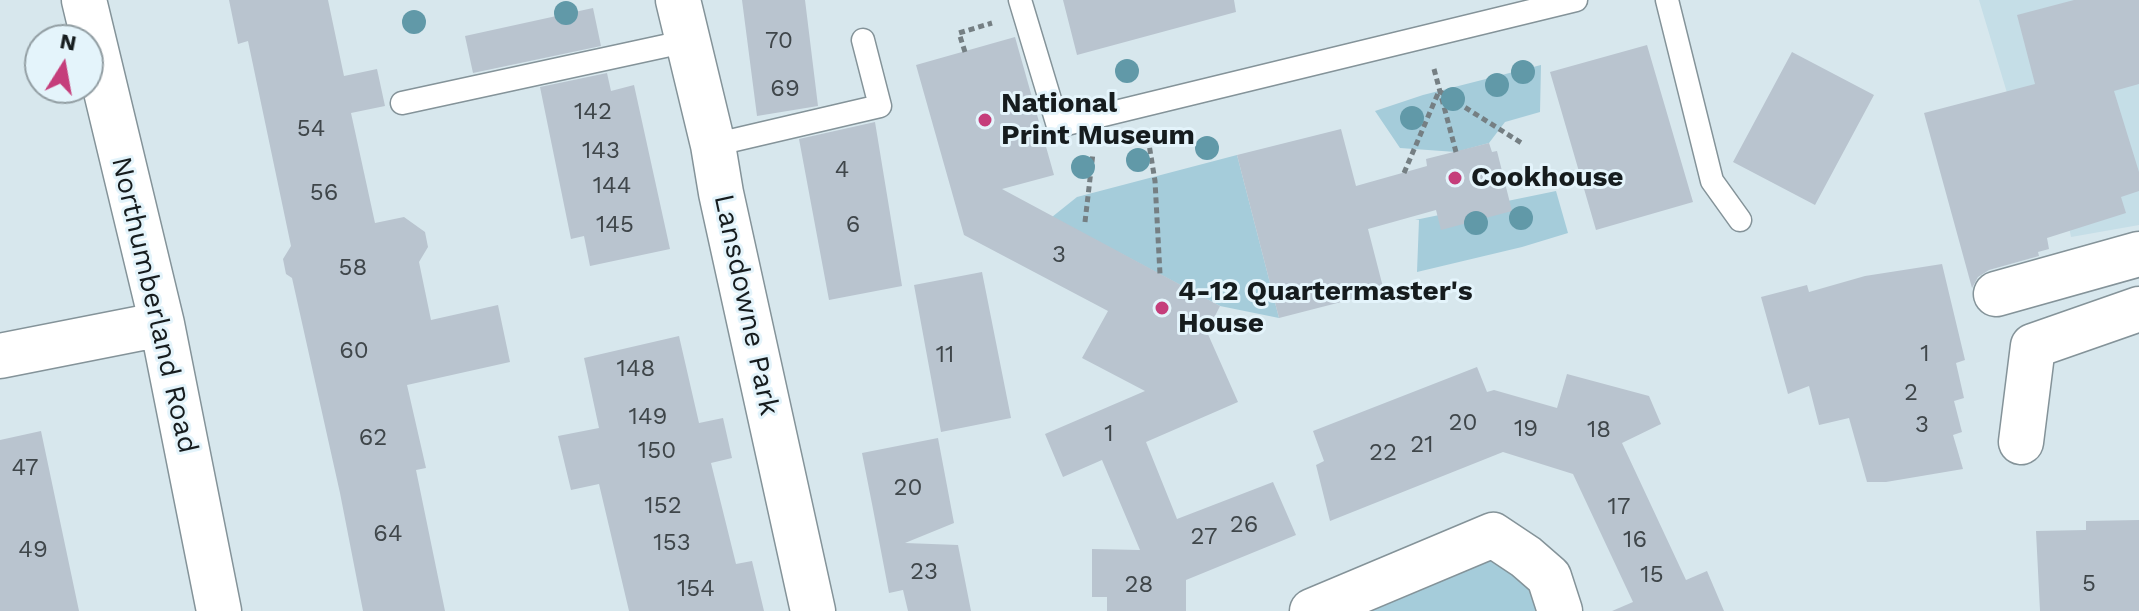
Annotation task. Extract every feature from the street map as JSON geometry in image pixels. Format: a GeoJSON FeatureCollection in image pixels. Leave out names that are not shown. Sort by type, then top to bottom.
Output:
{"type":"FeatureCollection","features":[{"type":"Feature","properties":{"kind":"street","name":"Northumberland Road"},"geometry":{"type":"LineString","coordinates":[[84,0],[162,324],[219,611]]}},
{"type":"Feature","properties":{"kind":"street","name":"Lansdowne Park"},"geometry":{"type":"LineString","coordinates":[[683,21],[713,145],[813,611]]}},
{"type":"Feature","properties":{"kind":"street"},"geometry":{"type":"LineString","coordinates":[[1996,294],[2139,254]]}},
{"type":"Feature","properties":{"kind":"street"},"geometry":{"type":"LineString","coordinates":[[2021,442],[2033,346],[2139,309]]}},
{"type":"Feature","properties":{"kind":"street"},"geometry":{"type":"LineString","coordinates":[[0,356],[162,324]]}},
{"type":"Feature","properties":{"kind":"street"},"geometry":{"type":"LineString","coordinates":[[1312,611],[1493,535],[1549,577],[1560,611]]}},
{"type":"Feature","properties":{"kind":"lane"},"geometry":{"type":"LineString","coordinates":[[1022,6],[1058,126],[1576,0]]}},
{"type":"Feature","properties":{"kind":"lane"},"geometry":{"type":"LineString","coordinates":[[1667,0],[1712,181],[1740,220]]}},
{"type":"Feature","properties":{"kind":"lane"},"geometry":{"type":"LineString","coordinates":[[402,103],[683,21]]}},
{"type":"Feature","properties":{"kind":"lane"},"geometry":{"type":"LineString","coordinates":[[713,145],[880,106],[863,40]]}},
{"type":"Feature","properties":{"kind":"path"},"geometry":{"type":"LineString","coordinates":[[965,52],[959,33],[1022,6]]}},
{"type":"Feature","properties":{"kind":"path"},"geometry":{"type":"LineString","coordinates":[[1426,37],[1456,152]]}},
{"type":"Feature","properties":{"kind":"path"},"geometry":{"type":"LineString","coordinates":[[1439,91],[1523,144]]}},
{"type":"Feature","properties":{"kind":"path"},"geometry":{"type":"LineString","coordinates":[[1404,173],[1439,91]]}},
{"type":"Feature","properties":{"kind":"path"},"geometry":{"type":"LineString","coordinates":[[1143,106],[1155,181],[1160,274]]}},
{"type":"Feature","properties":{"kind":"path"},"geometry":{"type":"LineString","coordinates":[[1085,222],[1098,116]]}},
{"type":"Feature","properties":{"kind":"shaded area"},"geometry":{"type":"Polygon","coordinates":[[[1979,0],[2139,0],[2139,225],[2071,237],[2068,222],[2046,222],[1979,0]]]}},
{"type":"Feature","properties":{"kind":"shaded area"},"geometry":{"type":"Polygon","coordinates":[[[1541,65],[1540,112],[1505,122],[1489,143],[1456,152],[1400,148],[1375,111],[1423,95],[1541,65]]]}},
{"type":"Feature","properties":{"kind":"shaded area"},"geometry":{"type":"Polygon","coordinates":[[[1237,155],[1279,318],[1220,306],[1052,217],[1077,197],[1237,155]]]}},
{"type":"Feature","properties":{"kind":"shaded area"},"geometry":{"type":"Polygon","coordinates":[[[1556,191],[1568,233],[1417,272],[1419,220],[1415,220],[1556,191]]]}},
{"type":"Feature","properties":{"kind":"shaded area"},"geometry":{"type":"Polygon","coordinates":[[[1487,548],[1519,566],[1544,611],[1336,611],[1487,548]]]}},
{"type":"Feature","properties":{"kind":"building"},"geometry":{"type":"Polygon","coordinates":[[[229,0],[328,0],[344,76],[377,69],[385,106],[351,113],[375,223],[404,217],[425,232],[428,247],[419,262],[431,320],[498,305],[510,362],[407,385],[426,468],[416,470],[445,611],[363,611],[292,278],[286,274],[283,259],[291,246],[248,41],[238,44],[229,0]]]}},
{"type":"Feature","properties":{"kind":"building"},"geometry":{"type":"Polygon","coordinates":[[[742,0],[805,0],[818,106],[757,116],[742,0]]]}},
{"type":"Feature","properties":{"kind":"building"},"geometry":{"type":"Polygon","coordinates":[[[1063,0],[1234,0],[1236,12],[1077,55],[1063,0]]]}},
{"type":"Feature","properties":{"kind":"building"},"geometry":{"type":"Polygon","coordinates":[[[2074,0],[2139,0],[2139,84],[2114,91],[2139,172],[2139,191],[2121,197],[2126,213],[2047,238],[2049,249],[2038,252],[2039,256],[1989,270],[1978,277],[1972,288],[1924,113],[2035,84],[2017,15],[2074,0]]]}},
{"type":"Feature","properties":{"kind":"building"},"geometry":{"type":"Polygon","coordinates":[[[593,8],[601,46],[473,73],[465,36],[593,8]]]}},
{"type":"Feature","properties":{"kind":"building"},"geometry":{"type":"Polygon","coordinates":[[[1015,37],[1054,175],[1002,189],[1220,306],[1207,332],[1238,402],[1146,442],[1177,519],[1273,482],[1296,535],[1186,580],[1186,611],[1107,611],[1107,597],[1092,597],[1092,549],[1140,550],[1102,460],[1063,477],[1045,434],[1145,391],[1082,358],[1108,311],[964,235],[916,65],[1015,37]]]}},
{"type":"Feature","properties":{"kind":"building"},"geometry":{"type":"Polygon","coordinates":[[[1647,45],[1693,202],[1596,230],[1550,72],[1647,45]]]}},
{"type":"Feature","properties":{"kind":"building"},"geometry":{"type":"Polygon","coordinates":[[[1792,52],[1874,95],[1815,205],[1733,162],[1792,52]]]}},
{"type":"Feature","properties":{"kind":"building"},"geometry":{"type":"Polygon","coordinates":[[[607,73],[611,91],[634,85],[670,249],[590,266],[584,236],[571,239],[540,87],[607,73]]]}},
{"type":"Feature","properties":{"kind":"building"},"geometry":{"type":"Polygon","coordinates":[[[875,122],[902,286],[829,300],[799,139],[875,122]]]}},
{"type":"Feature","properties":{"kind":"building"},"geometry":{"type":"Polygon","coordinates":[[[1341,129],[1356,186],[1427,166],[1426,159],[1489,143],[1492,152],[1497,151],[1512,211],[1441,230],[1436,210],[1368,229],[1384,291],[1279,318],[1237,155],[1341,129]]]}},
{"type":"Feature","properties":{"kind":"building"},"geometry":{"type":"Polygon","coordinates":[[[1942,264],[1965,360],[1956,363],[1964,398],[1954,401],[1962,432],[1953,435],[1963,469],[1886,482],[1867,482],[1849,418],[1819,425],[1809,386],[1788,394],[1761,297],[1807,285],[1809,292],[1865,276],[1942,264]]]}},
{"type":"Feature","properties":{"kind":"building"},"geometry":{"type":"Polygon","coordinates":[[[982,272],[1011,418],[941,432],[914,285],[982,272]]]}},
{"type":"Feature","properties":{"kind":"building"},"geometry":{"type":"Polygon","coordinates":[[[679,336],[699,423],[723,418],[732,458],[711,463],[736,564],[752,561],[764,611],[629,611],[599,484],[571,490],[558,436],[599,428],[584,358],[679,336]]]}},
{"type":"Feature","properties":{"kind":"building"},"geometry":{"type":"Polygon","coordinates":[[[1477,367],[1487,392],[1494,390],[1557,408],[1567,374],[1649,396],[1661,424],[1622,443],[1686,580],[1707,571],[1724,611],[1612,611],[1633,602],[1573,474],[1503,452],[1330,521],[1316,465],[1324,461],[1313,431],[1477,367]]]}},
{"type":"Feature","properties":{"kind":"building"},"geometry":{"type":"Polygon","coordinates":[[[41,431],[79,611],[0,611],[0,440],[41,431]]]}},
{"type":"Feature","properties":{"kind":"building"},"geometry":{"type":"Polygon","coordinates":[[[938,438],[954,523],[905,543],[958,545],[971,611],[908,611],[903,590],[889,593],[862,453],[938,438]]]}},
{"type":"Feature","properties":{"kind":"building"},"geometry":{"type":"Polygon","coordinates":[[[2139,520],[2139,611],[2040,611],[2036,531],[2086,530],[2086,521],[2139,520]]]}},
{"type":"Feature","properties":{"kind":"place","name":"National Print Museum"},"geometry":{"type":"Point","coordinates":[985,120]}},
{"type":"Feature","properties":{"kind":"place","name":"Cookhouse"},"geometry":{"type":"Point","coordinates":[1455,178]}},
{"type":"Feature","properties":{"kind":"place","name":"4-12 Quartermaster's House"},"geometry":{"type":"Point","coordinates":[1162,308]}}]}
